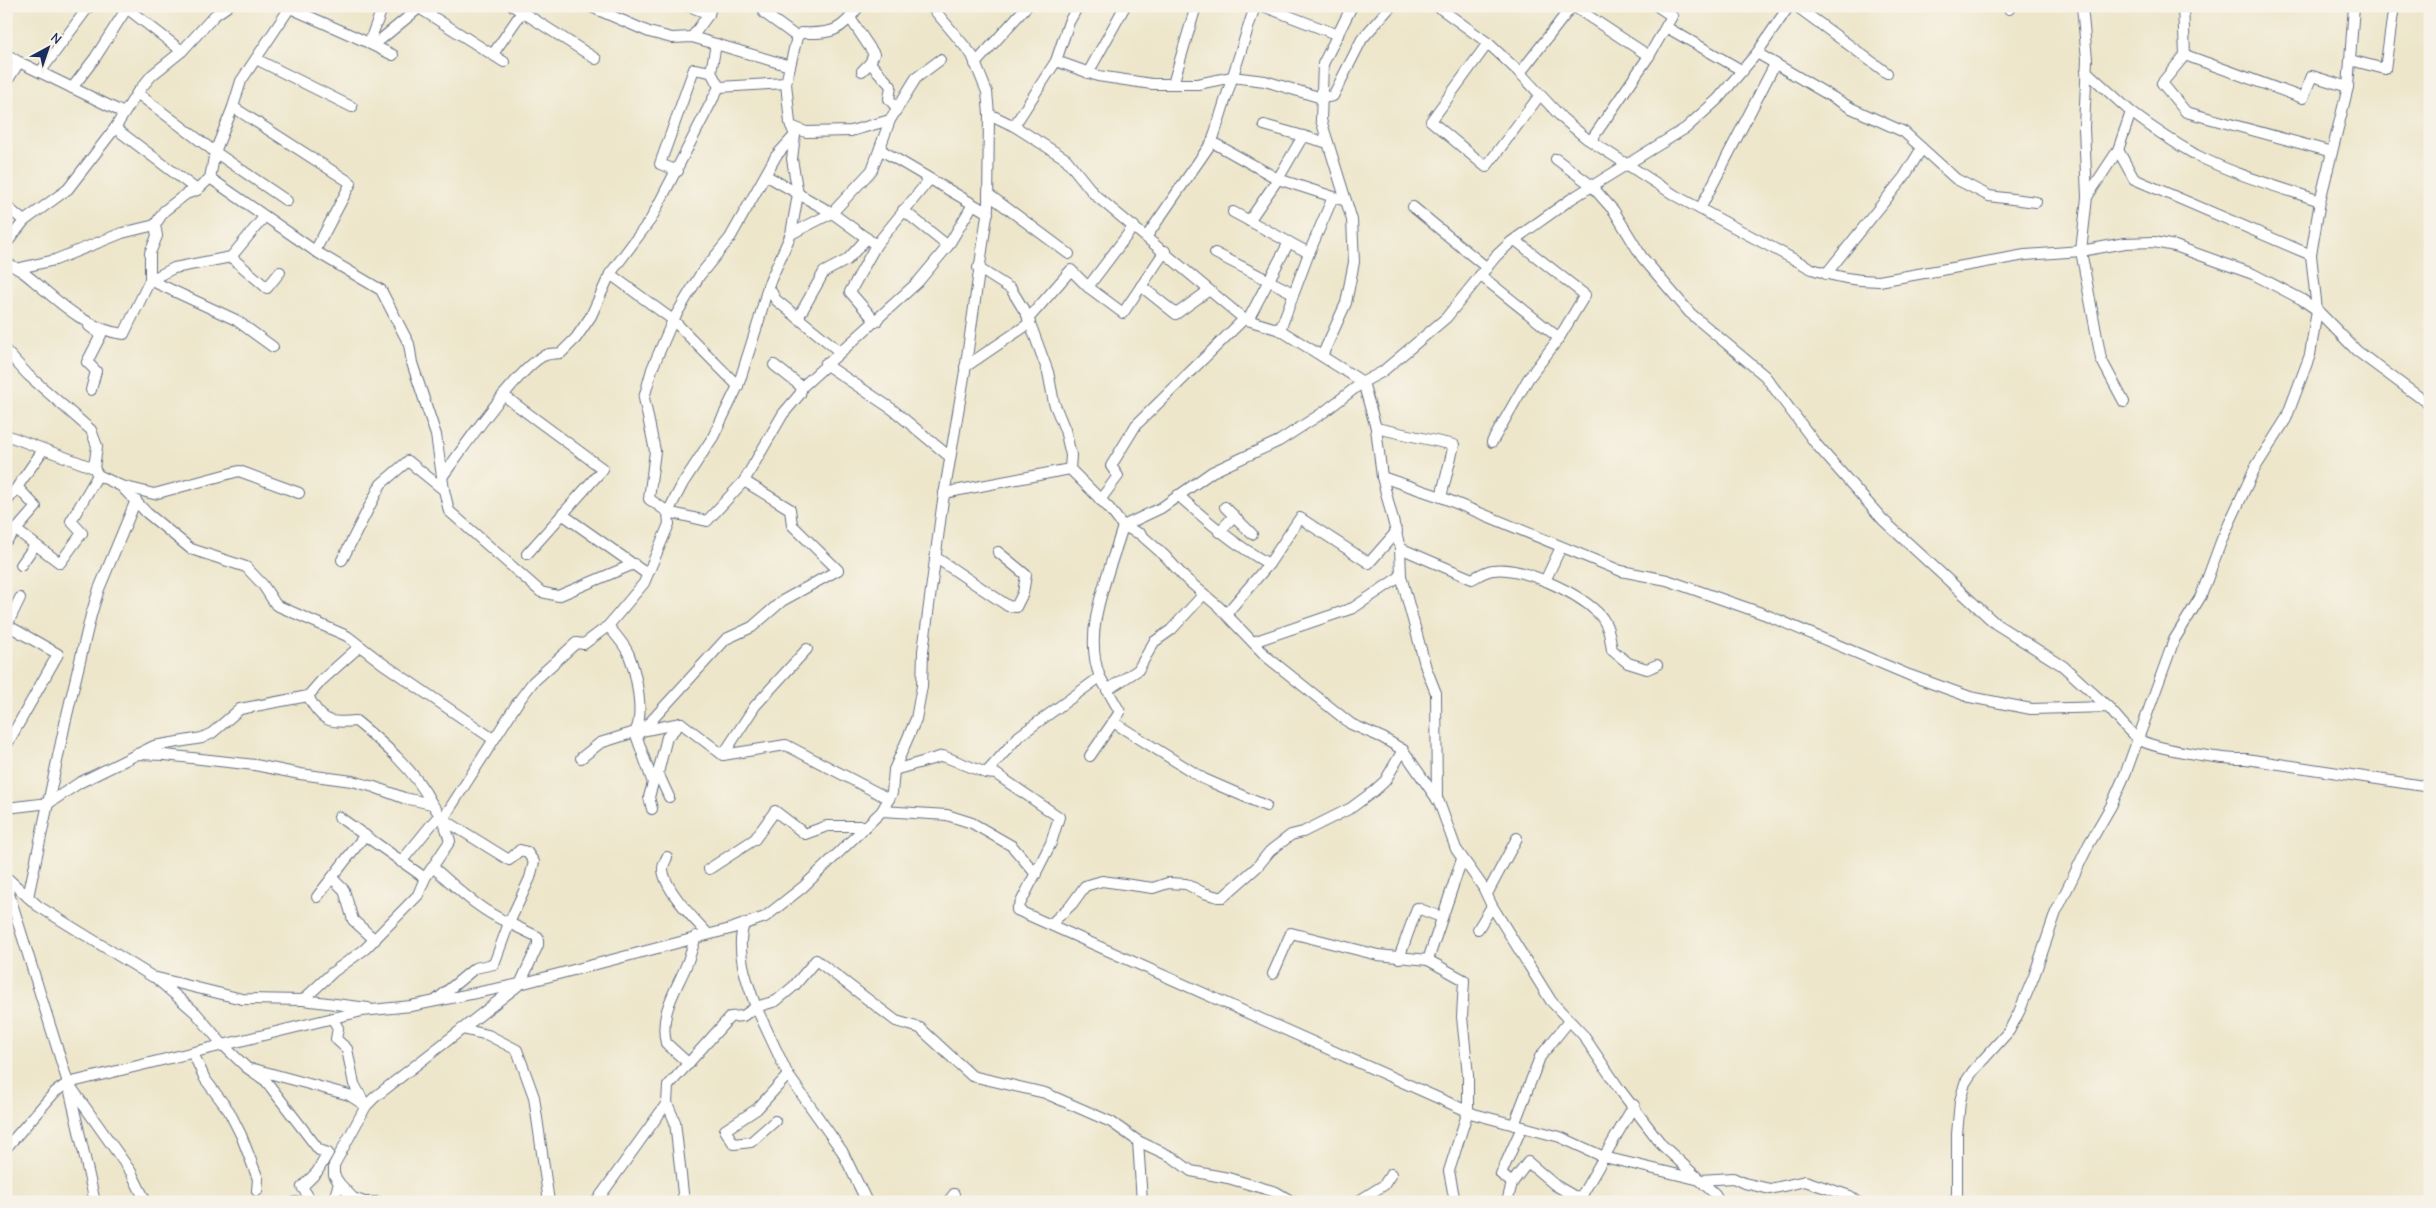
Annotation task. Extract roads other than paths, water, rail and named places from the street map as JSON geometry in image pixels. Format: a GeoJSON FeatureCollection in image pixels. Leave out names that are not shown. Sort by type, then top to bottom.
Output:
{"type":"FeatureCollection","features":[{"type":"Feature","properties":{"kind":"street"},"geometry":{"type":"LineString","coordinates":[[41,71],[89,6]]}},
{"type":"Feature","properties":{"kind":"street"},"geometry":{"type":"LineString","coordinates":[[6,244],[24,221],[68,189],[115,128],[137,93],[152,75],[182,51],[215,15],[228,6]]}},
{"type":"Feature","properties":{"kind":"street"},"geometry":{"type":"LineString","coordinates":[[372,44],[383,6]]}},
{"type":"Feature","properties":{"kind":"street"},"geometry":{"type":"LineString","coordinates":[[589,6],[649,32],[672,38],[692,37],[790,66]]}},
{"type":"Feature","properties":{"kind":"street"},"geometry":{"type":"LineString","coordinates":[[689,6],[710,10],[692,37]]}},
{"type":"Feature","properties":{"kind":"street"},"geometry":{"type":"LineString","coordinates":[[443,819],[493,739],[533,682],[576,643],[584,644],[608,626],[644,583],[669,524],[668,512],[683,483],[713,437],[738,386],[768,286],[791,234],[798,194],[792,159],[793,130],[786,83],[797,37],[800,33],[828,34],[843,25],[859,6]]}},
{"type":"Feature","properties":{"kind":"street"},"geometry":{"type":"LineString","coordinates":[[6,1148],[55,1092],[68,1083],[332,1018],[433,1002],[520,984],[764,917],[803,887],[882,811],[892,793],[894,770],[916,719],[922,686],[923,651],[935,557],[965,367],[978,268],[988,213],[989,114],[987,92],[972,55],[931,6]]}},
{"type":"Feature","properties":{"kind":"street"},"geometry":{"type":"LineString","coordinates":[[975,64],[1027,6]]}},
{"type":"Feature","properties":{"kind":"street"},"geometry":{"type":"LineString","coordinates":[[1014,126],[1056,61],[1069,22],[1078,6]]}},
{"type":"Feature","properties":{"kind":"street"},"geometry":{"type":"LineString","coordinates":[[1088,73],[1126,6]]}},
{"type":"Feature","properties":{"kind":"street"},"geometry":{"type":"LineString","coordinates":[[1173,84],[1196,6]]}},
{"type":"Feature","properties":{"kind":"street"},"geometry":{"type":"LineString","coordinates":[[1147,236],[1212,142],[1255,6]]}},
{"type":"Feature","properties":{"kind":"street"},"geometry":{"type":"LineString","coordinates":[[1263,6],[1338,35]]}},
{"type":"Feature","properties":{"kind":"street"},"geometry":{"type":"LineString","coordinates":[[1322,356],[1346,302],[1354,262],[1352,220],[1321,120],[1323,64],[1352,6]]}},
{"type":"Feature","properties":{"kind":"street"},"geometry":{"type":"LineString","coordinates":[[1056,61],[1088,73],[1152,84],[1198,84],[1232,77],[1265,81],[1322,98],[1333,96],[1362,39],[1391,6]]}},
{"type":"Feature","properties":{"kind":"street"},"geometry":{"type":"LineString","coordinates":[[1437,6],[1488,43],[1520,73],[1562,118],[1586,138],[1592,139],[1700,210],[1790,258],[1826,274],[1856,281],[1879,281],[2025,255],[2081,251],[2125,243],[2154,242],[2176,246],[2253,274],[2301,299],[2318,310],[2357,351],[2430,405]]}},
{"type":"Feature","properties":{"kind":"street"},"geometry":{"type":"LineString","coordinates":[[1520,73],[1573,6],[1649,56]]}},
{"type":"Feature","properties":{"kind":"street"},"geometry":{"type":"LineString","coordinates":[[1592,139],[1649,56],[1672,16],[1657,6]]}},
{"type":"Feature","properties":{"kind":"street"},"geometry":{"type":"LineString","coordinates":[[1090,756],[1120,712],[1100,677],[1094,652],[1094,622],[1123,526],[1161,508],[1212,472],[1279,441],[1324,412],[1363,382],[1382,372],[1446,318],[1484,271],[1515,240],[1591,186],[1629,165],[1686,128],[1718,100],[1757,53],[1790,6]]}},
{"type":"Feature","properties":{"kind":"street"},"geometry":{"type":"LineString","coordinates":[[1796,6],[1887,73]]}},
{"type":"Feature","properties":{"kind":"street"},"geometry":{"type":"LineString","coordinates":[[2082,6],[2086,71],[2084,128],[2088,197],[2081,251],[2101,359],[2124,402]]}},
{"type":"Feature","properties":{"kind":"street"},"geometry":{"type":"LineString","coordinates":[[2183,6],[2185,55],[2162,83],[2186,112],[2332,152]]}},
{"type":"Feature","properties":{"kind":"street"},"geometry":{"type":"LineString","coordinates":[[1955,1202],[1957,1186],[1957,1134],[1960,1101],[1965,1083],[1973,1071],[2009,1031],[2019,1012],[2034,976],[2056,912],[2089,844],[2111,806],[2174,640],[2201,596],[2222,539],[2255,468],[2286,419],[2310,355],[2318,310],[2312,256],[2320,201],[2348,87],[2354,6]]}},
{"type":"Feature","properties":{"kind":"street"},"geometry":{"type":"LineString","coordinates":[[2350,60],[2385,69],[2394,6]]}},
{"type":"Feature","properties":{"kind":"street"},"geometry":{"type":"LineString","coordinates":[[72,88],[126,7],[182,51]]}},
{"type":"Feature","properties":{"kind":"street"},"geometry":{"type":"LineString","coordinates":[[67,309],[97,325],[124,334],[150,280],[150,253],[157,236],[155,225],[164,211],[186,194],[197,190],[210,178],[215,152],[241,81],[290,7],[393,55]]}},
{"type":"Feature","properties":{"kind":"street"},"geometry":{"type":"LineString","coordinates":[[372,44],[418,7],[504,62]]}},
{"type":"Feature","properties":{"kind":"street"},"geometry":{"type":"LineString","coordinates":[[493,54],[517,9],[596,59]]}},
{"type":"Feature","properties":{"kind":"street"},"geometry":{"type":"LineString","coordinates":[[764,13],[797,37]]}},
{"type":"Feature","properties":{"kind":"street"},"geometry":{"type":"LineString","coordinates":[[850,18],[874,54],[870,63],[862,71]]}},
{"type":"Feature","properties":{"kind":"street"},"geometry":{"type":"LineString","coordinates":[[1666,27],[1743,71]]}},
{"type":"Feature","properties":{"kind":"street"},"geometry":{"type":"LineString","coordinates":[[1488,43],[1431,120],[1486,167],[1540,95]]}},
{"type":"Feature","properties":{"kind":"street"},"geometry":{"type":"LineString","coordinates":[[716,44],[711,72],[719,87]]}},
{"type":"Feature","properties":{"kind":"street"},"geometry":{"type":"LineString","coordinates":[[1757,53],[1851,108],[1904,132],[1956,179],[1989,196],[2036,202]]}},
{"type":"Feature","properties":{"kind":"street"},"geometry":{"type":"LineString","coordinates":[[6,54],[124,113]]}},
{"type":"Feature","properties":{"kind":"street"},"geometry":{"type":"LineString","coordinates":[[2185,55],[2303,98],[2312,76],[2348,87]]}},
{"type":"Feature","properties":{"kind":"street"},"geometry":{"type":"LineString","coordinates":[[256,59],[352,108]]}},
{"type":"Feature","properties":{"kind":"street"},"geometry":{"type":"LineString","coordinates":[[791,234],[832,213],[872,170],[890,120],[897,108],[916,78],[940,60]]}},
{"type":"Feature","properties":{"kind":"street"},"geometry":{"type":"LineString","coordinates":[[6,83],[19,62]]}},
{"type":"Feature","properties":{"kind":"street"},"geometry":{"type":"LineString","coordinates":[[870,63],[891,86],[889,98],[897,108]]}},
{"type":"Feature","properties":{"kind":"street"},"geometry":{"type":"LineString","coordinates":[[1700,210],[1775,64]]}},
{"type":"Feature","properties":{"kind":"street"},"geometry":{"type":"LineString","coordinates":[[678,170],[660,164],[694,69],[711,72]]}},
{"type":"Feature","properties":{"kind":"street"},"geometry":{"type":"LineString","coordinates":[[2086,71],[2131,112],[2163,136],[2198,156],[2252,178],[2320,201]]}},
{"type":"Feature","properties":{"kind":"street"},"geometry":{"type":"LineString","coordinates":[[719,87],[786,83]]}},
{"type":"Feature","properties":{"kind":"street"},"geometry":{"type":"LineString","coordinates":[[442,477],[503,395],[537,361],[545,355],[561,353],[576,338],[591,316],[610,274],[651,219],[678,170],[719,87]]}},
{"type":"Feature","properties":{"kind":"street"},"geometry":{"type":"LineString","coordinates":[[137,93],[215,152],[287,201]]}},
{"type":"Feature","properties":{"kind":"street"},"geometry":{"type":"LineString","coordinates":[[233,107],[351,183],[315,251]]}},
{"type":"Feature","properties":{"kind":"street"},"geometry":{"type":"LineString","coordinates":[[2088,197],[2118,150],[2131,112]]}},
{"type":"Feature","properties":{"kind":"street"},"geometry":{"type":"LineString","coordinates":[[989,114],[1014,126],[1066,159],[1094,194],[1165,251],[1208,291],[1239,312],[1246,320],[1280,330],[1363,382],[1376,428],[1382,477],[1397,531],[1401,576],[1426,668],[1436,693],[1437,800]]}},
{"type":"Feature","properties":{"kind":"street"},"geometry":{"type":"LineString","coordinates":[[793,130],[806,132],[851,131],[890,120]]}},
{"type":"Feature","properties":{"kind":"street"},"geometry":{"type":"LineString","coordinates":[[1264,125],[1328,143]]}},
{"type":"Feature","properties":{"kind":"street"},"geometry":{"type":"LineString","coordinates":[[115,128],[197,190]]}},
{"type":"Feature","properties":{"kind":"street"},"geometry":{"type":"LineString","coordinates":[[793,130],[776,156],[730,238],[700,275],[673,320],[652,369],[644,398],[655,451],[649,499],[668,512],[707,521],[744,481],[783,414],[800,394],[802,387],[839,351],[876,322],[918,282],[948,246],[972,206]]}},
{"type":"Feature","properties":{"kind":"street"},"geometry":{"type":"LineString","coordinates":[[1249,221],[1278,179],[1303,136]]}},
{"type":"Feature","properties":{"kind":"street"},"geometry":{"type":"LineString","coordinates":[[1212,142],[1278,179],[1346,201]]}},
{"type":"Feature","properties":{"kind":"street"},"geometry":{"type":"LineString","coordinates":[[1826,274],[1904,177],[1922,148]]}},
{"type":"Feature","properties":{"kind":"street"},"geometry":{"type":"LineString","coordinates":[[880,150],[972,206],[988,213]]}},
{"type":"Feature","properties":{"kind":"street"},"geometry":{"type":"LineString","coordinates":[[2118,150],[2134,179],[2312,256]]}},
{"type":"Feature","properties":{"kind":"street"},"geometry":{"type":"LineString","coordinates":[[1556,159],[1591,186],[1614,211],[1642,257],[1690,313],[1765,376],[1816,444],[1883,520],[1996,624],[2063,666],[2108,707],[2138,739],[2154,745],[2232,759],[2246,759],[2430,787]]}},
{"type":"Feature","properties":{"kind":"street"},"geometry":{"type":"LineString","coordinates":[[766,176],[832,213],[876,245]]}},
{"type":"Feature","properties":{"kind":"street"},"geometry":{"type":"LineString","coordinates":[[210,178],[315,251],[381,290],[409,344],[412,363],[436,435],[449,511],[541,592],[558,596],[634,564]]}},
{"type":"Feature","properties":{"kind":"street"},"geometry":{"type":"LineString","coordinates":[[876,322],[850,292],[876,245],[929,180]]}},
{"type":"Feature","properties":{"kind":"street"},"geometry":{"type":"LineString","coordinates":[[988,194],[1069,254]]}},
{"type":"Feature","properties":{"kind":"street"},"geometry":{"type":"LineString","coordinates":[[1280,330],[1293,293],[1333,197]]}},
{"type":"Feature","properties":{"kind":"street"},"geometry":{"type":"LineString","coordinates":[[6,206],[24,221]]}},
{"type":"Feature","properties":{"kind":"street"},"geometry":{"type":"LineString","coordinates":[[1413,207],[1559,338]]}},
{"type":"Feature","properties":{"kind":"street"},"geometry":{"type":"LineString","coordinates":[[903,210],[948,246]]}},
{"type":"Feature","properties":{"kind":"street"},"geometry":{"type":"LineString","coordinates":[[1233,212],[1309,253]]}},
{"type":"Feature","properties":{"kind":"street"},"geometry":{"type":"LineString","coordinates":[[150,280],[174,268],[231,258],[264,217]]}},
{"type":"Feature","properties":{"kind":"street"},"geometry":{"type":"LineString","coordinates":[[20,268],[55,260],[122,233],[155,225]]}},
{"type":"Feature","properties":{"kind":"street"},"geometry":{"type":"LineString","coordinates":[[1088,287],[1134,226]]}},
{"type":"Feature","properties":{"kind":"street"},"geometry":{"type":"LineString","coordinates":[[798,318],[824,272],[848,260],[867,238]]}},
{"type":"Feature","properties":{"kind":"street"},"geometry":{"type":"LineString","coordinates":[[1492,442],[1528,379],[1559,338],[1585,295],[1515,240]]}},
{"type":"Feature","properties":{"kind":"street"},"geometry":{"type":"LineString","coordinates":[[1100,500],[1118,476],[1111,466],[1136,425],[1246,320],[1289,242]]}},
{"type":"Feature","properties":{"kind":"street"},"geometry":{"type":"LineString","coordinates":[[965,367],[1029,321],[1071,270],[1088,287],[1123,313],[1165,251]]}},
{"type":"Feature","properties":{"kind":"street"},"geometry":{"type":"LineString","coordinates":[[1215,253],[1293,293]]}},
{"type":"Feature","properties":{"kind":"street"},"geometry":{"type":"LineString","coordinates":[[231,258],[267,288],[280,272]]}},
{"type":"Feature","properties":{"kind":"street"},"geometry":{"type":"LineString","coordinates":[[6,263],[20,268],[67,309],[101,335],[87,362],[96,371],[91,390]]}},
{"type":"Feature","properties":{"kind":"street"},"geometry":{"type":"LineString","coordinates":[[978,268],[1011,289],[1029,321],[1065,430],[1071,455],[1070,469],[1123,526],[1140,534],[1226,614],[1267,657],[1351,724],[1403,750],[1437,800],[1453,842],[1462,858],[1487,894],[1492,906],[1551,1001],[1583,1035],[1620,1090],[1634,1105],[1662,1145],[1715,1194],[1720,1202]]}},
{"type":"Feature","properties":{"kind":"street"},"geometry":{"type":"LineString","coordinates":[[610,274],[673,320],[738,386]]}},
{"type":"Feature","properties":{"kind":"street"},"geometry":{"type":"LineString","coordinates":[[150,280],[236,320],[273,347]]}},
{"type":"Feature","properties":{"kind":"street"},"geometry":{"type":"LineString","coordinates":[[768,286],[776,300],[839,351]]}},
{"type":"Feature","properties":{"kind":"street"},"geometry":{"type":"LineString","coordinates":[[1141,286],[1176,314],[1208,291]]}},
{"type":"Feature","properties":{"kind":"street"},"geometry":{"type":"LineString","coordinates":[[6,351],[28,375],[91,430],[97,446],[96,472],[71,520],[82,533],[60,563],[16,530]]}},
{"type":"Feature","properties":{"kind":"street"},"geometry":{"type":"LineString","coordinates":[[825,364],[892,409],[950,457]]}},
{"type":"Feature","properties":{"kind":"street"},"geometry":{"type":"LineString","coordinates":[[774,366],[802,387]]}},
{"type":"Feature","properties":{"kind":"street"},"geometry":{"type":"LineString","coordinates":[[503,395],[603,469],[528,554]]}},
{"type":"Feature","properties":{"kind":"street"},"geometry":{"type":"LineString","coordinates":[[1376,428],[1454,445],[1440,497]]}},
{"type":"Feature","properties":{"kind":"street"},"geometry":{"type":"LineString","coordinates":[[6,435],[96,472],[121,486],[147,513],[191,549],[246,567],[264,585],[276,605],[334,629],[493,739]]}},
{"type":"Feature","properties":{"kind":"street"},"geometry":{"type":"LineString","coordinates":[[6,503],[43,450]]}},
{"type":"Feature","properties":{"kind":"street"},"geometry":{"type":"LineString","coordinates":[[342,560],[381,484],[408,461],[444,490]]}},
{"type":"Feature","properties":{"kind":"street"},"geometry":{"type":"LineString","coordinates":[[944,493],[1070,469]]}},
{"type":"Feature","properties":{"kind":"street"},"geometry":{"type":"LineString","coordinates":[[121,486],[154,494],[239,471],[299,493]]}},
{"type":"Feature","properties":{"kind":"street"},"geometry":{"type":"LineString","coordinates":[[1382,477],[1440,497],[1621,571],[1667,580],[1764,614],[1910,675],[1970,696],[2031,709],[2108,707]]}},
{"type":"Feature","properties":{"kind":"street"},"geometry":{"type":"LineString","coordinates":[[638,732],[726,639],[752,627],[782,601],[838,570],[792,525],[790,509],[744,481]]}},
{"type":"Feature","properties":{"kind":"street"},"geometry":{"type":"LineString","coordinates":[[6,541],[36,507],[18,488]]}},
{"type":"Feature","properties":{"kind":"street"},"geometry":{"type":"LineString","coordinates":[[1178,495],[1219,532],[1239,547],[1269,564]]}},
{"type":"Feature","properties":{"kind":"street"},"geometry":{"type":"LineString","coordinates":[[28,897],[91,616],[136,500]]}},
{"type":"Feature","properties":{"kind":"street"},"geometry":{"type":"LineString","coordinates":[[1225,507],[1252,534]]}},
{"type":"Feature","properties":{"kind":"street"},"geometry":{"type":"LineString","coordinates":[[562,514],[648,574]]}},
{"type":"Feature","properties":{"kind":"street"},"geometry":{"type":"LineString","coordinates":[[1219,532],[1234,516]]}},
{"type":"Feature","properties":{"kind":"street"},"geometry":{"type":"LineString","coordinates":[[1226,614],[1269,564],[1300,518],[1369,564],[1397,531]]}},
{"type":"Feature","properties":{"kind":"street"},"geometry":{"type":"LineString","coordinates":[[21,565],[35,545]]}},
{"type":"Feature","properties":{"kind":"street"},"geometry":{"type":"LineString","coordinates":[[1545,581],[1561,547]]}},
{"type":"Feature","properties":{"kind":"street"},"geometry":{"type":"LineString","coordinates":[[1400,548],[1472,579],[1493,570],[1518,572],[1545,581],[1572,594],[1598,612],[1610,631],[1612,650],[1628,662],[1647,669],[1657,665]]}},
{"type":"Feature","properties":{"kind":"street"},"geometry":{"type":"LineString","coordinates":[[935,557],[1008,606],[1016,607],[1023,593],[1026,575],[998,552]]}},
{"type":"Feature","properties":{"kind":"street"},"geometry":{"type":"LineString","coordinates":[[1253,642],[1353,608],[1401,576]]}},
{"type":"Feature","properties":{"kind":"street"},"geometry":{"type":"LineString","coordinates":[[1107,690],[1138,670],[1154,642],[1171,630],[1204,594]]}},
{"type":"Feature","properties":{"kind":"street"},"geometry":{"type":"LineString","coordinates":[[6,746],[58,654],[7,625],[20,598]]}},
{"type":"Feature","properties":{"kind":"street"},"geometry":{"type":"LineString","coordinates":[[608,626],[629,653],[639,700],[640,724],[638,732],[656,778],[669,797]]}},
{"type":"Feature","properties":{"kind":"street"},"geometry":{"type":"LineString","coordinates":[[6,808],[49,803],[79,783],[154,746],[202,738],[222,726],[231,715],[240,709],[308,696],[322,680],[338,668],[360,646]]}},
{"type":"Feature","properties":{"kind":"street"},"geometry":{"type":"LineString","coordinates":[[723,755],[755,706],[807,650]]}},
{"type":"Feature","properties":{"kind":"street"},"geometry":{"type":"LineString","coordinates":[[986,772],[1019,736],[1100,677]]}},
{"type":"Feature","properties":{"kind":"street"},"geometry":{"type":"LineString","coordinates":[[303,1000],[333,972],[375,940],[418,895],[425,878],[434,868],[450,841],[443,819],[409,770],[356,721],[334,723],[326,720],[316,712],[308,696]]}},
{"type":"Feature","properties":{"kind":"street"},"geometry":{"type":"LineString","coordinates":[[1113,722],[1204,779],[1266,806]]}},
{"type":"Feature","properties":{"kind":"street"},"geometry":{"type":"LineString","coordinates":[[652,809],[649,796],[667,737],[681,724]]}},
{"type":"Feature","properties":{"kind":"street"},"geometry":{"type":"LineString","coordinates":[[581,758],[600,743],[638,732],[681,724],[723,755],[786,745],[889,799]]}},
{"type":"Feature","properties":{"kind":"street"},"geometry":{"type":"LineString","coordinates":[[1051,924],[1072,904],[1084,886],[1102,881],[1154,888],[1168,883],[1186,884],[1218,897],[1223,896],[1257,867],[1270,851],[1286,839],[1350,808],[1374,791],[1384,781],[1403,750]]}},
{"type":"Feature","properties":{"kind":"street"},"geometry":{"type":"LineString","coordinates":[[136,754],[255,764],[300,774],[352,781],[404,798],[432,804]]}},
{"type":"Feature","properties":{"kind":"street"},"geometry":{"type":"LineString","coordinates":[[894,770],[943,756],[996,774],[1060,817],[1051,843],[1016,910],[1051,924],[1240,1011],[1468,1111],[1560,1137],[1604,1157],[1700,1180],[1732,1178],[1744,1183],[1770,1188],[1806,1181],[1850,1196],[1858,1202]]}},
{"type":"Feature","properties":{"kind":"street"},"geometry":{"type":"LineString","coordinates":[[709,869],[755,839],[775,811],[805,834],[827,826],[867,826]]}},
{"type":"Feature","properties":{"kind":"street"},"geometry":{"type":"LineString","coordinates":[[882,811],[947,815],[972,823],[1012,846],[1036,874]]}},
{"type":"Feature","properties":{"kind":"street"},"geometry":{"type":"LineString","coordinates":[[339,817],[425,878]]}},
{"type":"Feature","properties":{"kind":"street"},"geometry":{"type":"LineString","coordinates":[[402,862],[436,819],[443,819],[510,860],[520,850],[527,852],[534,862],[530,878],[509,923],[494,964],[475,968],[433,1002]]}},
{"type":"Feature","properties":{"kind":"street"},"geometry":{"type":"LineString","coordinates":[[317,897],[364,835]]}},
{"type":"Feature","properties":{"kind":"street"},"geometry":{"type":"LineString","coordinates":[[1487,894],[1517,838]]}},
{"type":"Feature","properties":{"kind":"street"},"geometry":{"type":"LineString","coordinates":[[667,857],[663,868],[666,879],[673,892],[707,933]]}},
{"type":"Feature","properties":{"kind":"street"},"geometry":{"type":"LineString","coordinates":[[1428,960],[1462,858]]}},
{"type":"Feature","properties":{"kind":"street"},"geometry":{"type":"LineString","coordinates":[[333,1202],[336,1179],[334,1165],[366,1106],[520,984],[539,939],[488,914],[434,868]]}},
{"type":"Feature","properties":{"kind":"street"},"geometry":{"type":"LineString","coordinates":[[6,877],[45,911],[153,977],[196,1013],[223,1045],[246,1067],[266,1081],[314,1145],[319,1150],[328,1153],[317,1172],[302,1187],[308,1196],[306,1202]]}},
{"type":"Feature","properties":{"kind":"street"},"geometry":{"type":"LineString","coordinates":[[332,878],[344,890],[354,920],[375,940]]}},
{"type":"Feature","properties":{"kind":"street"},"geometry":{"type":"LineString","coordinates":[[6,884],[68,1083],[95,1202]]}},
{"type":"Feature","properties":{"kind":"street"},"geometry":{"type":"LineString","coordinates":[[1478,929],[1492,906]]}},
{"type":"Feature","properties":{"kind":"street"},"geometry":{"type":"LineString","coordinates":[[1399,958],[1417,908],[1441,917]]}},
{"type":"Feature","properties":{"kind":"street"},"geometry":{"type":"LineString","coordinates":[[744,924],[739,938],[742,958],[756,1007],[788,1075],[842,1151],[867,1202]]}},
{"type":"Feature","properties":{"kind":"street"},"geometry":{"type":"LineString","coordinates":[[1273,974],[1291,933],[1399,958],[1428,960],[1464,980],[1462,1017],[1468,1075],[1468,1111],[1449,1171],[1454,1202]]}},
{"type":"Feature","properties":{"kind":"street"},"geometry":{"type":"LineString","coordinates":[[689,1064],[666,1043],[664,1024],[674,988],[686,966],[696,936]]}},
{"type":"Feature","properties":{"kind":"street"},"geometry":{"type":"LineString","coordinates":[[684,1202],[675,1122],[667,1103],[668,1086],[730,1017],[743,1016],[756,1007],[776,1001],[794,986],[816,960],[896,1021],[920,1028],[972,1076],[1044,1093],[1111,1122],[1138,1141],[1172,1157],[1191,1171],[1228,1178],[1276,1192],[1293,1202]]}},
{"type":"Feature","properties":{"kind":"street"},"geometry":{"type":"LineString","coordinates":[[153,977],[242,998],[303,1000],[378,1010]]}},
{"type":"Feature","properties":{"kind":"street"},"geometry":{"type":"LineString","coordinates":[[332,1018],[338,1028],[336,1039],[347,1049],[354,1084],[366,1106]]}},
{"type":"Feature","properties":{"kind":"street"},"geometry":{"type":"LineString","coordinates":[[1512,1183],[1501,1174],[1540,1057],[1569,1021]]}},
{"type":"Feature","properties":{"kind":"street"},"geometry":{"type":"LineString","coordinates":[[462,1029],[488,1034],[517,1050],[534,1097],[549,1202]]}},
{"type":"Feature","properties":{"kind":"street"},"geometry":{"type":"LineString","coordinates":[[193,1053],[205,1079],[229,1111],[241,1135],[258,1179],[257,1191]]}},
{"type":"Feature","properties":{"kind":"street"},"geometry":{"type":"LineString","coordinates":[[246,1067],[349,1095],[366,1106]]}},
{"type":"Feature","properties":{"kind":"street"},"geometry":{"type":"LineString","coordinates":[[775,1121],[751,1142],[734,1144],[725,1130],[757,1109],[788,1075]]}},
{"type":"Feature","properties":{"kind":"street"},"geometry":{"type":"LineString","coordinates":[[68,1083],[131,1172],[146,1202]]}},
{"type":"Feature","properties":{"kind":"street"},"geometry":{"type":"LineString","coordinates":[[596,1202],[667,1103]]}},
{"type":"Feature","properties":{"kind":"street"},"geometry":{"type":"LineString","coordinates":[[1507,1202],[1512,1183],[1528,1162],[1578,1200],[1634,1105]]}},
{"type":"Feature","properties":{"kind":"street"},"geometry":{"type":"LineString","coordinates":[[1138,1141],[1142,1202]]}},
{"type":"Feature","properties":{"kind":"street"},"geometry":{"type":"LineString","coordinates":[[317,1172],[336,1179],[353,1198],[365,1202],[379,1202]]}},
{"type":"Feature","properties":{"kind":"street"},"geometry":{"type":"LineString","coordinates":[[1357,1202],[1384,1185],[1391,1174]]}}]}
